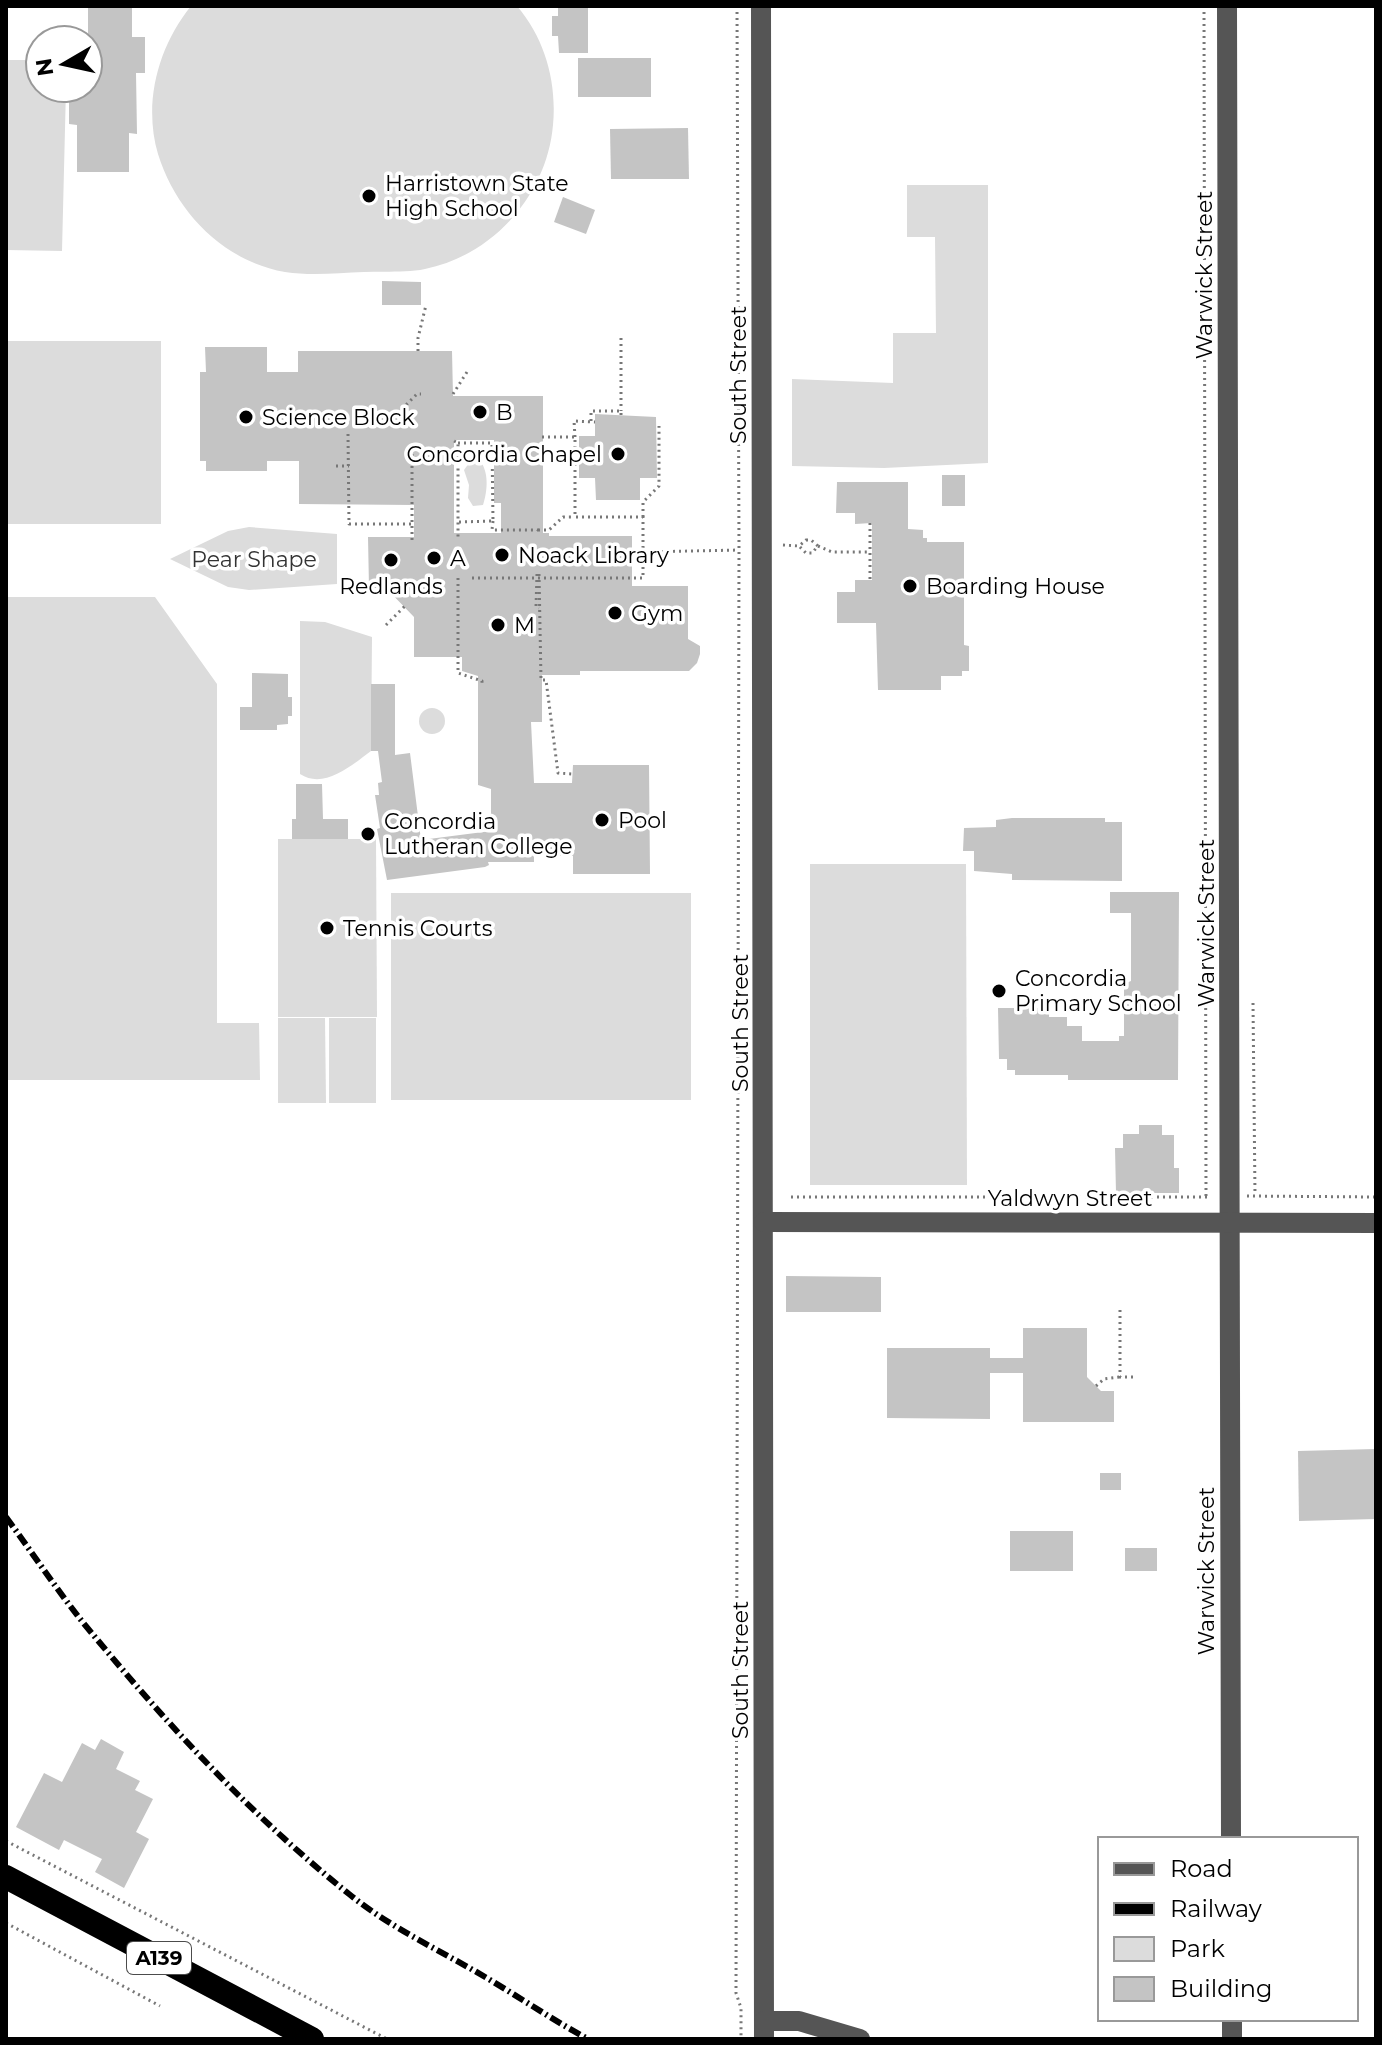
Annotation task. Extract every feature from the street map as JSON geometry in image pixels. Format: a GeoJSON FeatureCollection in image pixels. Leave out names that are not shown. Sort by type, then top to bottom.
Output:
{"type":"FeatureCollection","features":[{"type":"Feature","properties":{"kind":"highway","name":"A139"},"geometry":{"type":"LineString","coordinates":[[6,1877],[312,2039]]}},
{"type":"Feature","properties":{"kind":"street","name":"South Street"},"geometry":{"type":"LineString","coordinates":[[761,6],[764,2030]]}},
{"type":"Feature","properties":{"kind":"street","name":"Warwick Street"},"geometry":{"type":"LineString","coordinates":[[1227,6],[1231,1837]]}},
{"type":"Feature","properties":{"kind":"street","name":"Yaldwyn Street"},"geometry":{"type":"LineString","coordinates":[[764,1222],[1376,1223]]}},
{"type":"Feature","properties":{"kind":"street"},"geometry":{"type":"LineString","coordinates":[[764,2030],[799,2021],[860,2039]]}},
{"type":"Feature","properties":{"kind":"path"},"geometry":{"type":"LineString","coordinates":[[737,6],[736,1993],[741,2008],[741,2039]]}},
{"type":"Feature","properties":{"kind":"path"},"geometry":{"type":"LineString","coordinates":[[1204,6],[1206,1197]]}},
{"type":"Feature","properties":{"kind":"path"},"geometry":{"type":"LineString","coordinates":[[418,351],[426,305]]}},
{"type":"Feature","properties":{"kind":"path"},"geometry":{"type":"LineString","coordinates":[[575,517],[574,421],[593,422],[591,411],[621,413],[621,338]]}},
{"type":"Feature","properties":{"kind":"path"},"geometry":{"type":"LineString","coordinates":[[453,394],[467,372]]}},
{"type":"Feature","properties":{"kind":"path"},"geometry":{"type":"LineString","coordinates":[[402,409],[419,393]]}},
{"type":"Feature","properties":{"kind":"path"},"geometry":{"type":"LineString","coordinates":[[472,578],[643,578],[643,502],[659,486],[659,426]]}},
{"type":"Feature","properties":{"kind":"path"},"geometry":{"type":"LineString","coordinates":[[348,434],[349,524],[412,524]]}},
{"type":"Feature","properties":{"kind":"path"},"geometry":{"type":"LineString","coordinates":[[542,437],[575,437]]}},
{"type":"Feature","properties":{"kind":"path"},"geometry":{"type":"LineString","coordinates":[[458,537],[456,442],[493,443],[492,530],[549,530],[563,517],[643,517]]}},
{"type":"Feature","properties":{"kind":"path"},"geometry":{"type":"LineString","coordinates":[[412,448],[412,542]]}},
{"type":"Feature","properties":{"kind":"path"},"geometry":{"type":"LineString","coordinates":[[336,466],[349,466]]}},
{"type":"Feature","properties":{"kind":"path"},"geometry":{"type":"LineString","coordinates":[[458,522],[493,521]]}},
{"type":"Feature","properties":{"kind":"path"},"geometry":{"type":"LineString","coordinates":[[870,523],[870,580]]}},
{"type":"Feature","properties":{"kind":"path"},"geometry":{"type":"LineString","coordinates":[[799,546],[809,539],[832,552],[870,552]]}},
{"type":"Feature","properties":{"kind":"path"},"geometry":{"type":"LineString","coordinates":[[781,545],[799,546],[809,554],[818,546]]}},
{"type":"Feature","properties":{"kind":"path"},"geometry":{"type":"LineString","coordinates":[[643,552],[739,550]]}},
{"type":"Feature","properties":{"kind":"path"},"geometry":{"type":"LineString","coordinates":[[538,576],[536,607],[541,608],[541,680],[546,680],[558,773],[572,774]]}},
{"type":"Feature","properties":{"kind":"path"},"geometry":{"type":"LineString","coordinates":[[458,578],[458,673],[482,681],[482,686]]}},
{"type":"Feature","properties":{"kind":"path"},"geometry":{"type":"LineString","coordinates":[[386,625],[405,606]]}},
{"type":"Feature","properties":{"kind":"path"},"geometry":{"type":"LineString","coordinates":[[1253,1003],[1255,1195]]}},
{"type":"Feature","properties":{"kind":"path"},"geometry":{"type":"LineString","coordinates":[[791,1197],[1376,1197]]}},
{"type":"Feature","properties":{"kind":"path"},"geometry":{"type":"LineString","coordinates":[[1120,1310],[1120,1377]]}},
{"type":"Feature","properties":{"kind":"path"},"geometry":{"type":"LineString","coordinates":[[1096,1386],[1104,1379],[1135,1377]]}},
{"type":"Feature","properties":{"kind":"path"},"geometry":{"type":"LineString","coordinates":[[6,1841],[387,2039]]}},
{"type":"Feature","properties":{"kind":"path"},"geometry":{"type":"LineString","coordinates":[[6,1923],[160,2006]]}},
{"type":"Feature","properties":{"kind":"green space"},"geometry":{"type":"Polygon","coordinates":[[[191,6],[517,6],[535,32],[551,77],[553,125],[549,150],[540,175],[513,218],[494,235],[450,262],[425,269],[295,273],[262,266],[242,257],[205,231],[190,214],[166,175],[154,135],[152,115],[156,76],[170,39],[191,6]]]}},
{"type":"Feature","properties":{"kind":"green space"},"geometry":{"type":"Polygon","coordinates":[[[6,60],[24,60],[24,104],[66,104],[62,251],[6,250],[6,60]]]}},
{"type":"Feature","properties":{"kind":"green space"},"geometry":{"type":"Polygon","coordinates":[[[907,185],[988,185],[988,463],[884,468],[792,466],[792,379],[893,383],[893,333],[936,333],[935,237],[907,237],[907,185]]]}},
{"type":"Feature","properties":{"kind":"green space"},"geometry":{"type":"Polygon","coordinates":[[[6,341],[161,341],[161,524],[6,524],[6,341]]]}},
{"type":"Feature","properties":{"kind":"green space"},"geometry":{"type":"Polygon","coordinates":[[[472,459],[479,459],[486,475],[483,505],[473,506],[468,498],[469,485],[464,470],[472,459]]]}},
{"type":"Feature","properties":{"kind":"green space","name":"Pear Shape"},"geometry":{"type":"Polygon","coordinates":[[[249,527],[337,534],[337,584],[249,590],[228,587],[170,559],[228,531],[249,527]]]}},
{"type":"Feature","properties":{"kind":"green space"},"geometry":{"type":"Polygon","coordinates":[[[6,597],[155,597],[217,684],[217,1023],[259,1023],[260,1080],[6,1080],[6,597]]]}},
{"type":"Feature","properties":{"kind":"green space"},"geometry":{"type":"Polygon","coordinates":[[[300,621],[325,622],[372,637],[371,751],[337,774],[319,779],[300,774],[300,621]]]}},
{"type":"Feature","properties":{"kind":"green space"},"geometry":{"type":"Polygon","coordinates":[[[432,708],[441,712],[445,721],[441,730],[432,734],[423,730],[419,721],[423,712],[432,708]]]}},
{"type":"Feature","properties":{"kind":"green space","name":"Tennis Courts"},"geometry":{"type":"Polygon","coordinates":[[[278,839],[376,839],[377,1017],[278,1017],[278,839]]]}},
{"type":"Feature","properties":{"kind":"green space"},"geometry":{"type":"Polygon","coordinates":[[[810,864],[966,864],[967,1185],[810,1185],[810,864]]]}},
{"type":"Feature","properties":{"kind":"green space"},"geometry":{"type":"Polygon","coordinates":[[[391,893],[691,893],[691,1100],[391,1100],[391,893]]]}},
{"type":"Feature","properties":{"kind":"green space"},"geometry":{"type":"Polygon","coordinates":[[[278,1018],[325,1018],[326,1103],[278,1103],[278,1018]]]}},
{"type":"Feature","properties":{"kind":"green space"},"geometry":{"type":"Polygon","coordinates":[[[329,1018],[376,1018],[376,1103],[329,1103],[329,1018]]]}},
{"type":"Feature","properties":{"kind":"building"},"geometry":{"type":"Polygon","coordinates":[[[558,6],[588,6],[588,53],[559,53],[558,36],[552,36],[552,16],[558,16],[558,6]]]}},
{"type":"Feature","properties":{"kind":"building"},"geometry":{"type":"Polygon","coordinates":[[[88,7],[132,7],[132,37],[145,37],[145,73],[136,73],[137,134],[129,133],[129,172],[77,172],[77,125],[69,124],[69,104],[104,104],[104,24],[88,24],[88,7]]]}},
{"type":"Feature","properties":{"kind":"building"},"geometry":{"type":"Polygon","coordinates":[[[578,58],[651,58],[651,97],[578,97],[578,58]]]}},
{"type":"Feature","properties":{"kind":"building"},"geometry":{"type":"Polygon","coordinates":[[[688,128],[689,179],[611,179],[610,129],[688,128]]]}},
{"type":"Feature","properties":{"kind":"building"},"geometry":{"type":"Polygon","coordinates":[[[563,197],[595,210],[586,234],[554,222],[563,197]]]}},
{"type":"Feature","properties":{"kind":"building"},"geometry":{"type":"Polygon","coordinates":[[[382,281],[421,282],[421,305],[382,305],[382,281]]]}},
{"type":"Feature","properties":{"kind":"building"},"geometry":{"type":"Polygon","coordinates":[[[205,347],[267,347],[267,372],[298,372],[298,351],[452,351],[453,396],[543,396],[543,533],[549,533],[549,536],[632,536],[632,586],[688,586],[688,639],[700,646],[697,663],[689,671],[580,671],[580,675],[542,675],[542,722],[531,722],[534,783],[572,783],[573,765],[649,765],[650,874],[573,874],[573,856],[534,856],[534,862],[488,862],[489,865],[485,867],[387,880],[377,829],[380,828],[375,795],[379,795],[378,783],[382,782],[378,751],[371,751],[371,684],[395,684],[395,755],[410,753],[421,840],[491,831],[491,789],[478,785],[478,676],[462,671],[462,657],[414,657],[414,617],[386,588],[369,588],[368,537],[414,537],[414,505],[299,504],[299,461],[267,461],[267,471],[206,471],[206,461],[200,461],[200,372],[206,372],[205,347]],[[454,440],[454,533],[501,533],[501,503],[494,503],[494,440],[454,440]]]}},
{"type":"Feature","properties":{"kind":"building","name":"Concordia Chapel"},"geometry":{"type":"Polygon","coordinates":[[[595,414],[656,417],[657,478],[640,478],[640,500],[596,500],[595,478],[579,478],[579,436],[595,436],[595,414]]]}},
{"type":"Feature","properties":{"kind":"building"},"geometry":{"type":"Polygon","coordinates":[[[942,475],[965,475],[965,506],[942,506],[942,475]]]}},
{"type":"Feature","properties":{"kind":"building","name":"Boarding House"},"geometry":{"type":"Polygon","coordinates":[[[837,482],[908,482],[908,529],[923,530],[923,538],[927,538],[927,542],[964,542],[964,645],[969,646],[969,671],[962,671],[962,676],[941,676],[941,690],[878,690],[876,623],[837,623],[837,592],[855,592],[855,580],[872,580],[872,523],[855,524],[855,513],[836,513],[837,482]]]}},
{"type":"Feature","properties":{"kind":"building"},"geometry":{"type":"Polygon","coordinates":[[[252,673],[288,674],[292,716],[288,716],[288,724],[277,725],[277,730],[240,730],[240,707],[252,707],[252,673]]]}},
{"type":"Feature","properties":{"kind":"building"},"geometry":{"type":"Polygon","coordinates":[[[296,784],[322,784],[323,819],[348,819],[348,839],[292,839],[292,819],[296,819],[296,784]]]}},
{"type":"Feature","properties":{"kind":"building"},"geometry":{"type":"Polygon","coordinates":[[[1105,818],[1105,822],[1122,822],[1122,881],[1012,880],[1012,874],[974,871],[974,851],[963,851],[964,828],[996,827],[996,820],[1105,818]]]}},
{"type":"Feature","properties":{"kind":"building"},"geometry":{"type":"Polygon","coordinates":[[[1110,892],[1179,892],[1178,1080],[1068,1080],[1068,1075],[1015,1075],[1015,1070],[1007,1070],[1007,1059],[999,1059],[998,1008],[1049,1008],[1049,1017],[1067,1017],[1067,1026],[1082,1026],[1082,1041],[1119,1041],[1119,1036],[1124,1036],[1124,984],[1131,981],[1131,913],[1110,913],[1110,892]]]}},
{"type":"Feature","properties":{"kind":"building"},"geometry":{"type":"Polygon","coordinates":[[[1139,1125],[1162,1125],[1162,1135],[1174,1135],[1174,1168],[1179,1168],[1179,1193],[1116,1193],[1115,1148],[1123,1148],[1123,1134],[1139,1134],[1139,1125]]]}},
{"type":"Feature","properties":{"kind":"building"},"geometry":{"type":"Polygon","coordinates":[[[786,1276],[881,1277],[881,1312],[786,1312],[786,1276]]]}},
{"type":"Feature","properties":{"kind":"building"},"geometry":{"type":"Polygon","coordinates":[[[1023,1328],[1087,1328],[1087,1377],[1101,1391],[1114,1391],[1114,1422],[1023,1422],[1023,1373],[990,1373],[990,1419],[887,1418],[887,1348],[990,1348],[990,1358],[1023,1358],[1023,1328]]]}},
{"type":"Feature","properties":{"kind":"building"},"geometry":{"type":"Polygon","coordinates":[[[1376,1449],[1376,1519],[1299,1521],[1298,1451],[1376,1449]]]}},
{"type":"Feature","properties":{"kind":"building"},"geometry":{"type":"Polygon","coordinates":[[[1100,1473],[1121,1473],[1121,1490],[1100,1490],[1100,1473]]]}},
{"type":"Feature","properties":{"kind":"building"},"geometry":{"type":"Polygon","coordinates":[[[1010,1531],[1073,1531],[1073,1571],[1010,1571],[1010,1531]]]}},
{"type":"Feature","properties":{"kind":"building"},"geometry":{"type":"Polygon","coordinates":[[[1125,1548],[1157,1548],[1157,1571],[1125,1571],[1125,1548]]]}},
{"type":"Feature","properties":{"kind":"building"},"geometry":{"type":"Polygon","coordinates":[[[101,1739],[124,1752],[116,1769],[140,1781],[135,1790],[153,1799],[136,1832],[149,1839],[124,1888],[95,1872],[102,1859],[64,1840],[59,1850],[16,1827],[44,1773],[62,1782],[82,1743],[95,1750],[101,1739]]]}},
{"type":"Feature","properties":{"kind":"railway"},"geometry":{"type":"LineString","coordinates":[[6,1517],[71,1607],[112,1657],[175,1729],[276,1831],[378,1916],[588,2039]]}},
{"type":"Feature","properties":{"kind":"place","name":"Harristown State High School"},"geometry":{"type":"Point","coordinates":[369,196]}},
{"type":"Feature","properties":{"kind":"place","name":"B"},"geometry":{"type":"Point","coordinates":[480,412]}},
{"type":"Feature","properties":{"kind":"place","name":"Science Block"},"geometry":{"type":"Point","coordinates":[246,417]}},
{"type":"Feature","properties":{"kind":"place","name":"Concordia Chapel"},"geometry":{"type":"Point","coordinates":[618,454]}},
{"type":"Feature","properties":{"kind":"place","name":"Noack Library"},"geometry":{"type":"Point","coordinates":[502,555]}},
{"type":"Feature","properties":{"kind":"place","name":"A"},"geometry":{"type":"Point","coordinates":[434,558]}},
{"type":"Feature","properties":{"kind":"place","name":"Redlands"},"geometry":{"type":"Point","coordinates":[391,560]}},
{"type":"Feature","properties":{"kind":"place","name":"Boarding House"},"geometry":{"type":"Point","coordinates":[910,586]}},
{"type":"Feature","properties":{"kind":"place","name":"Gym"},"geometry":{"type":"Point","coordinates":[615,613]}},
{"type":"Feature","properties":{"kind":"place","name":"M"},"geometry":{"type":"Point","coordinates":[498,625]}},
{"type":"Feature","properties":{"kind":"place","name":"Pool"},"geometry":{"type":"Point","coordinates":[602,820]}},
{"type":"Feature","properties":{"kind":"place","name":"Concordia Lutheran College"},"geometry":{"type":"Point","coordinates":[368,834]}},
{"type":"Feature","properties":{"kind":"place","name":"Tennis Courts"},"geometry":{"type":"Point","coordinates":[327,928]}},
{"type":"Feature","properties":{"kind":"place","name":"Concordia Primary School"},"geometry":{"type":"Point","coordinates":[999,991]}}]}
